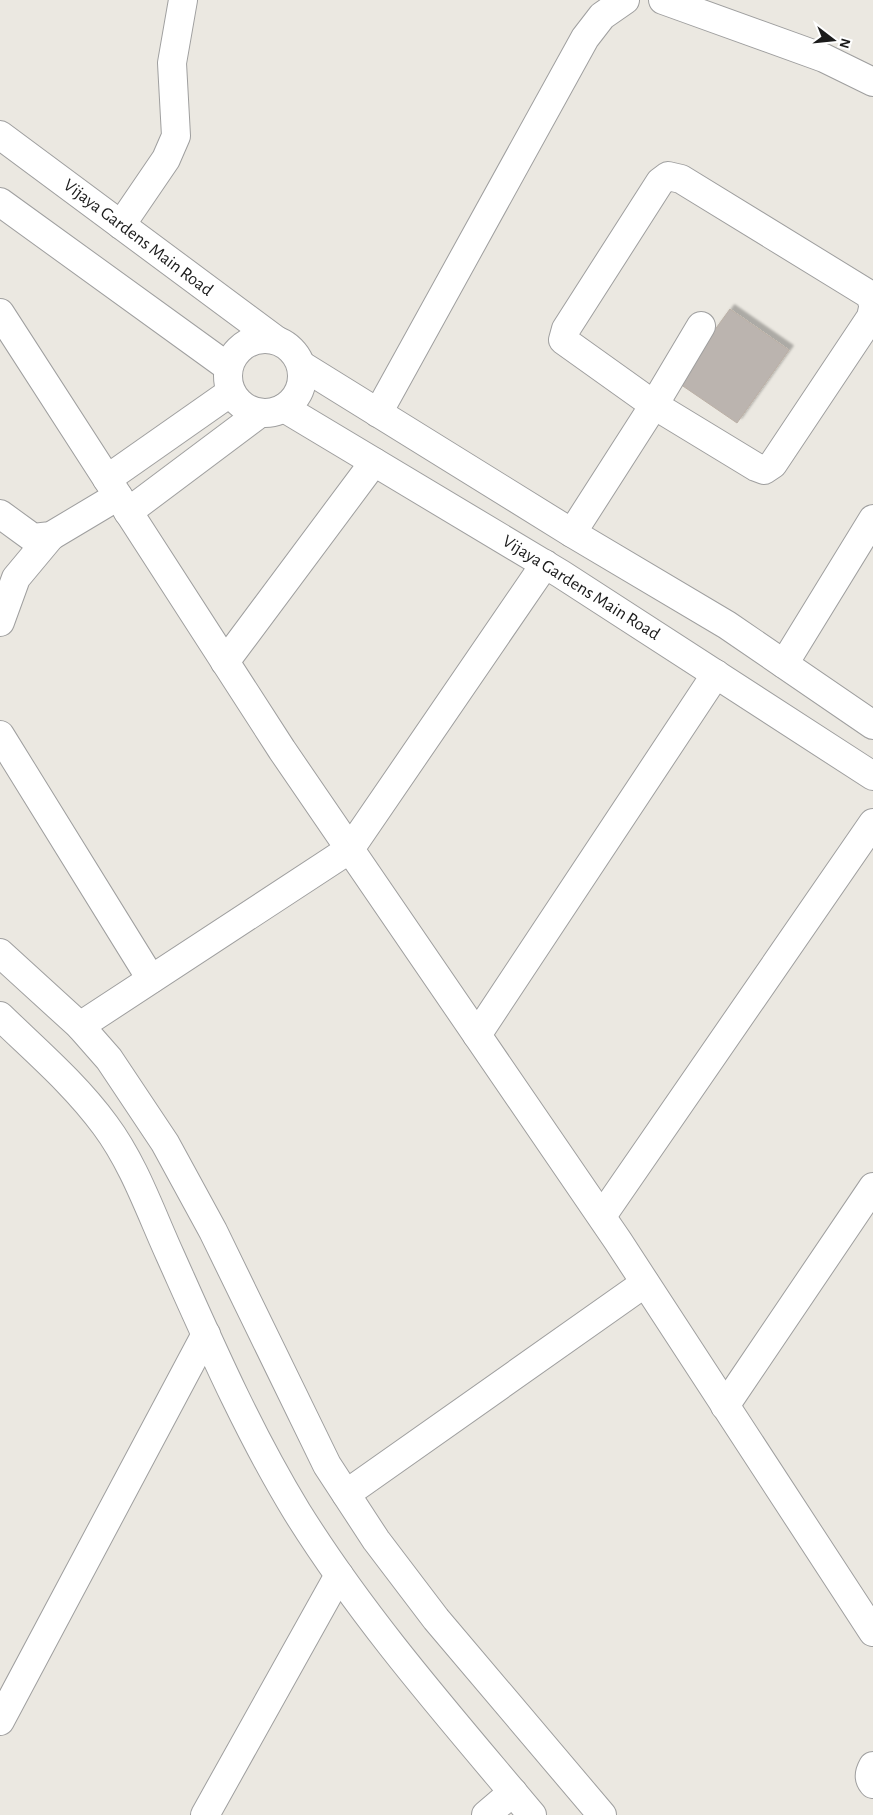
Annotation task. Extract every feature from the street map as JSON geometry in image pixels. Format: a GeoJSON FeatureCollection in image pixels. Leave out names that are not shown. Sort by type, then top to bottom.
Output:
{"type":"FeatureCollection","features":[{"type":"Feature","properties":{"kind":"street"},"geometry":{"type":"LineString","coordinates":[[121,225],[166,159],[176,136],[172,63],[183,0]]}},
{"type":"Feature","properties":{"kind":"street"},"geometry":{"type":"LineString","coordinates":[[378,413],[586,38],[602,16],[625,0]]}},
{"type":"Feature","properties":{"kind":"street"},"geometry":{"type":"LineString","coordinates":[[663,0],[824,58],[873,82]]}},
{"type":"Feature","properties":{"kind":"street","name":"Vijaya Gardens Main Road"},"geometry":{"type":"LineString","coordinates":[[0,135],[276,340]]}},
{"type":"Feature","properties":{"kind":"street"},"geometry":{"type":"LineString","coordinates":[[873,304],[870,295],[681,179],[668,176],[660,182],[576,313],[566,329],[564,340],[654,405],[764,470],[773,464],[871,317],[873,308]]}},
{"type":"Feature","properties":{"kind":"street"},"geometry":{"type":"LineString","coordinates":[[0,202],[230,379]]}},
{"type":"Feature","properties":{"kind":"street"},"geometry":{"type":"LineString","coordinates":[[0,313],[282,750],[602,1216],[725,1406],[870,1617]]}},
{"type":"Feature","properties":{"kind":"street"},"geometry":{"type":"LineString","coordinates":[[572,533],[654,405],[701,326]]}},
{"type":"Feature","properties":{"kind":"street"},"geometry":{"type":"LineString","coordinates":[[0,622],[16,578],[50,536],[272,410],[294,400],[300,389],[302,378],[301,365],[295,354],[287,345],[276,340],[264,338],[252,340],[242,346],[233,356],[230,379],[238,402],[248,410],[272,410]]}},
{"type":"Feature","properties":{"kind":"street"},"geometry":{"type":"LineString","coordinates":[[301,365],[572,533],[727,625],[873,725]]}},
{"type":"Feature","properties":{"kind":"street"},"geometry":{"type":"LineString","coordinates":[[118,496],[230,379]]}},
{"type":"Feature","properties":{"kind":"street","name":"Vijaya Gardens Main Road"},"geometry":{"type":"LineString","coordinates":[[272,410],[374,462],[545,564],[873,776]]}},
{"type":"Feature","properties":{"kind":"street"},"geometry":{"type":"LineString","coordinates":[[225,662],[374,462]]}},
{"type":"Feature","properties":{"kind":"street"},"geometry":{"type":"LineString","coordinates":[[0,514],[34,538],[50,536]]}},
{"type":"Feature","properties":{"kind":"street"},"geometry":{"type":"LineString","coordinates":[[784,664],[873,519]]}},
{"type":"Feature","properties":{"kind":"street"},"geometry":{"type":"LineString","coordinates":[[80,1026],[350,849],[545,564]]}},
{"type":"Feature","properties":{"kind":"street"},"geometry":{"type":"LineString","coordinates":[[477,1035],[716,674]]}},
{"type":"Feature","properties":{"kind":"street"},"geometry":{"type":"LineString","coordinates":[[0,734],[151,979]]}},
{"type":"Feature","properties":{"kind":"street"},"geometry":{"type":"LineString","coordinates":[[602,1216],[873,823]]}},
{"type":"Feature","properties":{"kind":"street"},"geometry":{"type":"LineString","coordinates":[[0,953],[80,1026],[110,1059],[165,1143],[213,1231],[327,1465],[376,1540],[436,1619],[602,1815]]}},
{"type":"Feature","properties":{"kind":"street"},"geometry":{"type":"LineString","coordinates":[[0,1016],[66,1078],[105,1124],[131,1166],[238,1405],[288,1495],[339,1574],[415,1677],[532,1815]]}},
{"type":"Feature","properties":{"kind":"street"},"geometry":{"type":"LineString","coordinates":[[725,1406],[873,1187]]}},
{"type":"Feature","properties":{"kind":"street"},"geometry":{"type":"LineString","coordinates":[[346,1494],[645,1282]]}},
{"type":"Feature","properties":{"kind":"street"},"geometry":{"type":"LineString","coordinates":[[0,1721],[206,1334]]}},
{"type":"Feature","properties":{"kind":"street"},"geometry":{"type":"LineString","coordinates":[[205,1815],[339,1574]]}},
{"type":"Feature","properties":{"kind":"street"},"geometry":{"type":"LineString","coordinates":[[873,1766],[869,1772],[870,1780],[873,1784]]}},
{"type":"Feature","properties":{"kind":"street"},"geometry":{"type":"LineString","coordinates":[[486,1815],[513,1792]]}},
{"type":"Feature","properties":{"kind":"building"},"geometry":{"type":"Polygon","coordinates":[[[730,309],[789,350],[737,423],[677,382],[730,309]]]}}]}
